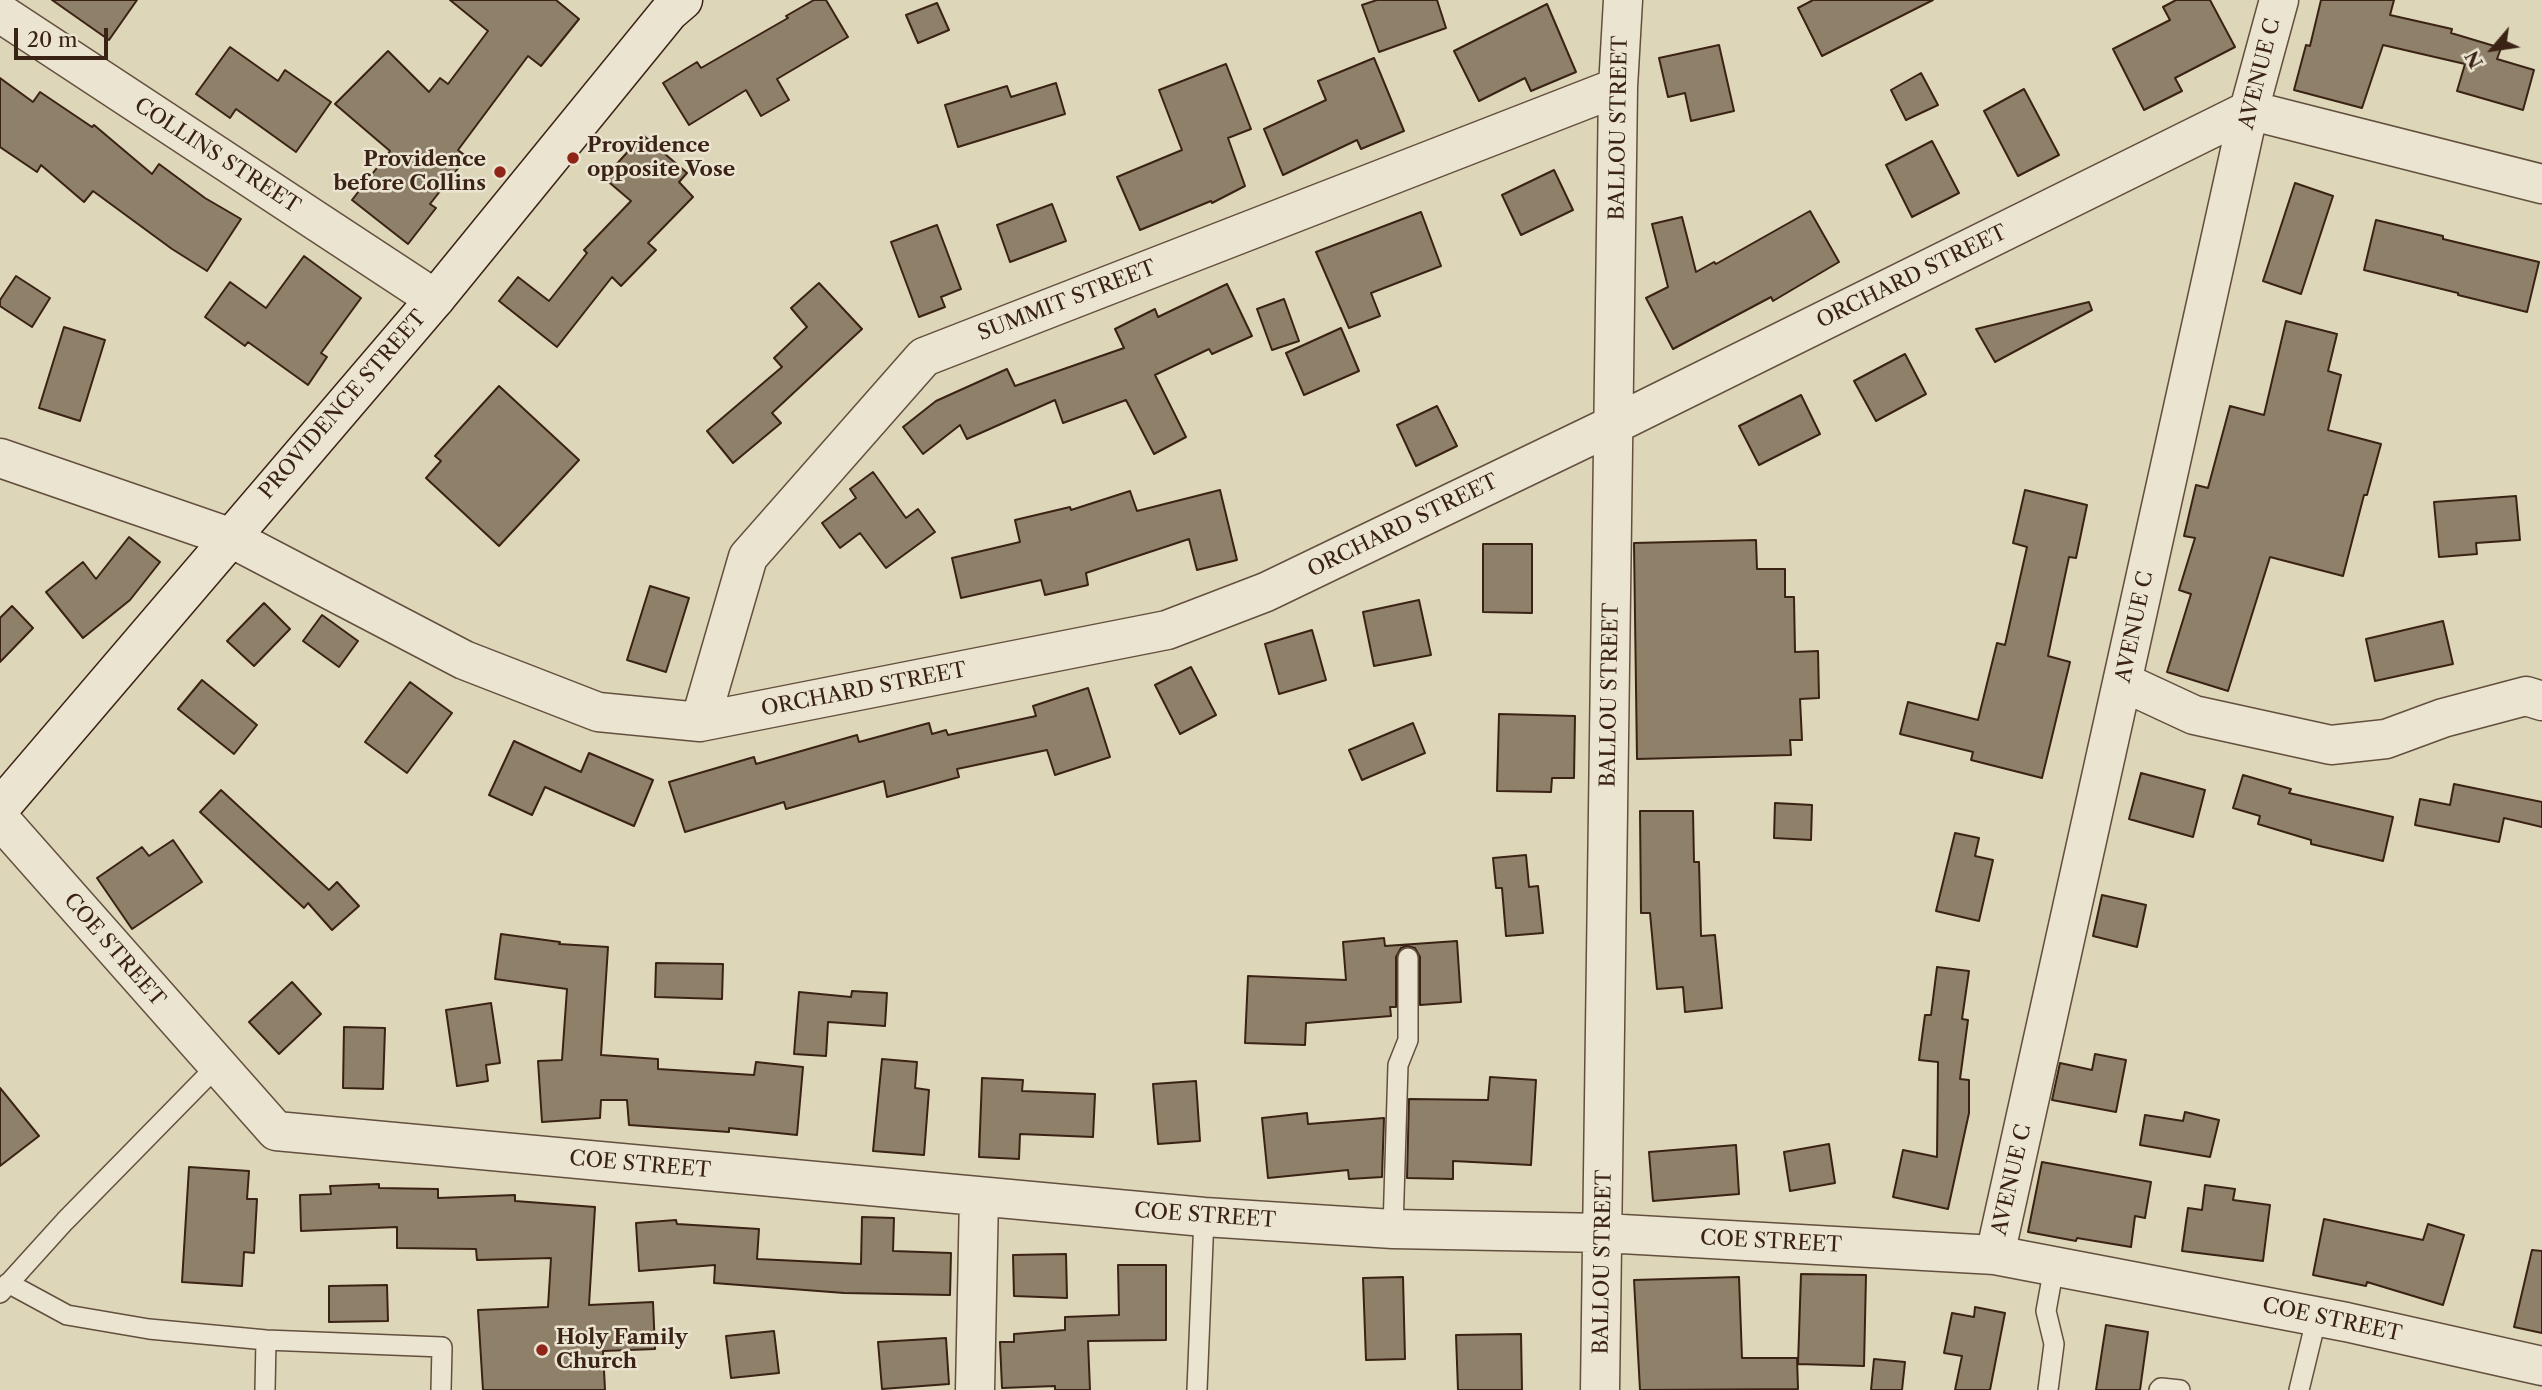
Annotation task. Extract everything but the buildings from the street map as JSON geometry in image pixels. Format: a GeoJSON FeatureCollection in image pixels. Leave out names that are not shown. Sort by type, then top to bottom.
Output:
{"type":"FeatureCollection","features":[{"type":"Feature","properties":{"kind":"street","name":"AVENUE C"},"geometry":{"type":"LineString","coordinates":[[1995,1255],[2249,110],[2279,0]]}},
{"type":"Feature","properties":{"kind":"street","name":"BALLOU STREET"},"geometry":{"type":"LineString","coordinates":[[1600,1390],[1618,88],[1628,2]]}},
{"type":"Feature","properties":{"kind":"street","name":"PROVIDENCE STREET"},"geometry":{"type":"LineString","coordinates":[[0,808],[435,299],[667,4]]}},
{"type":"Feature","properties":{"kind":"street","name":"COLLINS STREET"},"geometry":{"type":"LineString","coordinates":[[0,13],[435,299]]}},
{"type":"Feature","properties":{"kind":"street","name":"SUMMIT STREET"},"geometry":{"type":"LineString","coordinates":[[700,722],[748,557],[924,357],[1618,88]]}},
{"type":"Feature","properties":{"kind":"street"},"geometry":{"type":"LineString","coordinates":[[2249,110],[2542,184]]}},
{"type":"Feature","properties":{"kind":"street","name":"ORCHARD STREET"},"geometry":{"type":"LineString","coordinates":[[0,458],[229,537],[464,660],[598,712],[700,722],[1167,630],[1266,592],[1615,424],[2249,110]]}},
{"type":"Feature","properties":{"kind":"street"},"geometry":{"type":"LineString","coordinates":[[2123,682],[2194,715],[2331,745],[2386,739],[2443,718],[2526,696],[2542,701]]}},
{"type":"Feature","properties":{"kind":"street","name":"COE STREET"},"geometry":{"type":"LineString","coordinates":[[0,819],[276,1131],[1204,1217],[1393,1229],[1604,1233],[1995,1255],[2316,1316],[2542,1366]]}},
{"type":"Feature","properties":{"kind":"street"},"geometry":{"type":"LineString","coordinates":[[975,1390],[979,1196]]}},
{"type":"Feature","properties":{"kind":"lane"},"geometry":{"type":"LineString","coordinates":[[1393,1229],[1398,1065],[1408,1040],[1408,958]]}},
{"type":"Feature","properties":{"kind":"lane"},"geometry":{"type":"LineString","coordinates":[[217,1066],[65,1221],[4,1288],[67,1315],[149,1329],[266,1340],[442,1347],[441,1390]]}},
{"type":"Feature","properties":{"kind":"lane"},"geometry":{"type":"LineString","coordinates":[[1197,1390],[1204,1217]]}},
{"type":"Feature","properties":{"kind":"lane"},"geometry":{"type":"LineString","coordinates":[[2048,1390],[2053,1344],[2046,1311],[2054,1267]]}},
{"type":"Feature","properties":{"kind":"lane"},"geometry":{"type":"LineString","coordinates":[[2299,1390],[2316,1316]]}},
{"type":"Feature","properties":{"kind":"lane"},"geometry":{"type":"LineString","coordinates":[[265,1390],[266,1340]]}},
{"type":"Feature","properties":{"kind":"lane"},"geometry":{"type":"LineString","coordinates":[[2159,1390],[2180,1390]]}},
{"type":"Feature","properties":{"kind":"place","name":"Providence opposite Vose"},"geometry":{"type":"Point","coordinates":[573,158]}},
{"type":"Feature","properties":{"kind":"place","name":"Providence before Collins"},"geometry":{"type":"Point","coordinates":[500,172]}},
{"type":"Feature","properties":{"kind":"place","name":"Holy Family Church"},"geometry":{"type":"Point","coordinates":[542,1350]}}]}
